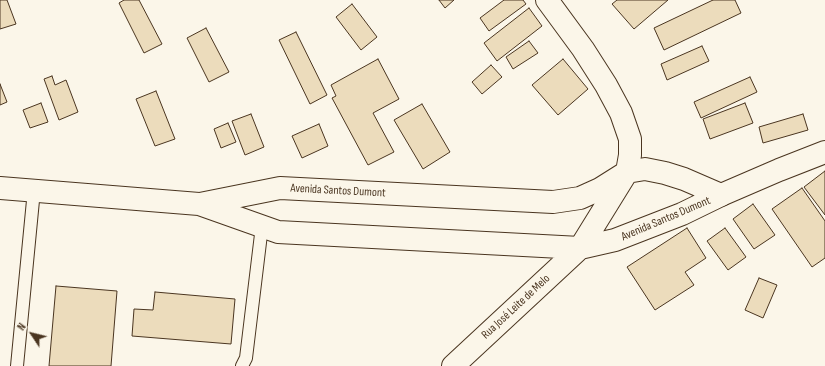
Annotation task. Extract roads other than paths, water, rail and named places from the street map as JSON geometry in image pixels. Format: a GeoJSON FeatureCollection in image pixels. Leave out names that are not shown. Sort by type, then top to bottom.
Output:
{"type":"FeatureCollection","features":[{"type":"Feature","properties":{"kind":"street"},"geometry":{"type":"LineString","coordinates":[[547,0],[583,49],[606,85],[621,113],[630,139],[630,155],[627,172],[580,248]]}},
{"type":"Feature","properties":{"kind":"street"},"geometry":{"type":"LineString","coordinates":[[721,195],[825,152]]}},
{"type":"Feature","properties":{"kind":"street","name":"Avenida Santos Dumont"},"geometry":{"type":"LineString","coordinates":[[199,204],[280,188],[553,202],[580,198],[600,189],[627,172],[645,169],[684,179],[721,195]]}},
{"type":"Feature","properties":{"kind":"street","name":"Avenida Santos Dumont"},"geometry":{"type":"LineString","coordinates":[[0,188],[199,204],[278,232],[580,248],[615,240],[682,214],[721,195]]}},
{"type":"Feature","properties":{"kind":"street","name":"Rua José Leite de Melo"},"geometry":{"type":"LineString","coordinates":[[453,366],[580,248]]}},
{"type":"Feature","properties":{"kind":"lane"},"geometry":{"type":"LineString","coordinates":[[17,366],[34,190]]}},
{"type":"Feature","properties":{"kind":"lane"},"geometry":{"type":"LineString","coordinates":[[242,366],[246,358],[262,226]]}}]}
